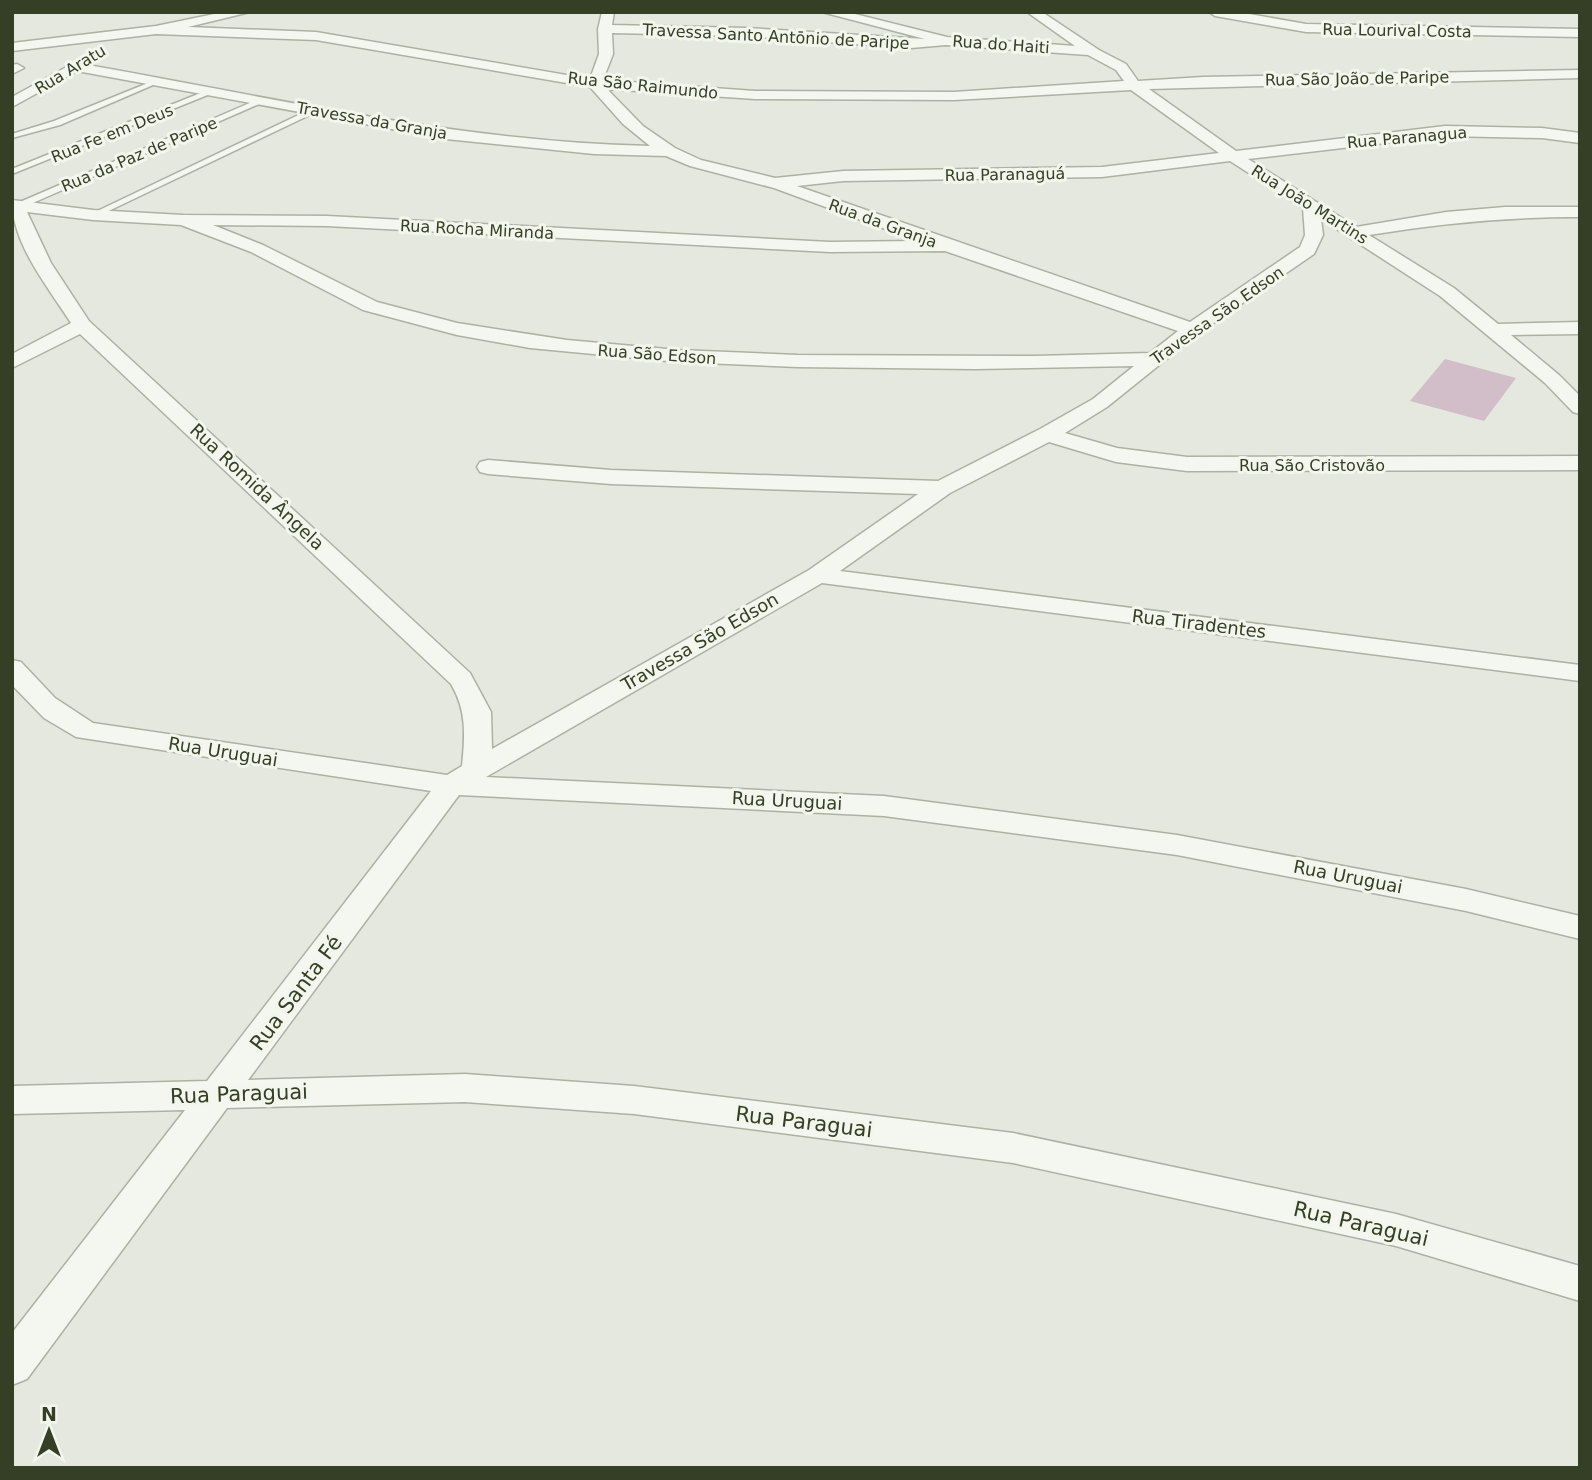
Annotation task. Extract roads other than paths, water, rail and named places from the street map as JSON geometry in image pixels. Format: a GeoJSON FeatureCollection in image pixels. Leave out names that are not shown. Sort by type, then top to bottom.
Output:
{"type":"FeatureCollection","features":[{"type":"Feature","properties":{"kind":"street"},"geometry":{"type":"LineString","coordinates":[[12,47],[156,30],[244,12]]}},
{"type":"Feature","properties":{"kind":"street"},"geometry":{"type":"LineString","coordinates":[[594,84],[606,54],[605,29],[608,12]]}},
{"type":"Feature","properties":{"kind":"street","name":"Rua do Haiti"},"geometry":{"type":"LineString","coordinates":[[828,12],[878,18],[946,41],[1094,52]]}},
{"type":"Feature","properties":{"kind":"street","name":"Rua Lourival Costa"},"geometry":{"type":"LineString","coordinates":[[1215,12],[1306,28],[1580,33]]}},
{"type":"Feature","properties":{"kind":"street","name":"Rua João Martins"},"geometry":{"type":"LineString","coordinates":[[1046,15],[1094,52],[1121,66],[1133,84],[1234,157],[1447,292],[1496,330],[1552,379],[1580,408]]}},
{"type":"Feature","properties":{"kind":"street","name":"Travessa Santo Antōnio de Paripe"},"geometry":{"type":"LineString","coordinates":[[605,29],[746,32],[911,44],[946,41]]}},
{"type":"Feature","properties":{"kind":"street","name":"Rua São Raimundo"},"geometry":{"type":"LineString","coordinates":[[156,30],[316,36],[508,67],[594,84],[742,95],[954,96],[1133,84]]}},
{"type":"Feature","properties":{"kind":"street","name":"Rua Aratu"},"geometry":{"type":"LineString","coordinates":[[12,103],[77,67],[126,34]]}},
{"type":"Feature","properties":{"kind":"street","name":"Travessa da Granja"},"geometry":{"type":"LineString","coordinates":[[77,67],[314,111],[498,140],[573,149],[669,151]]}},
{"type":"Feature","properties":{"kind":"street","name":"Rua São João de Paripe"},"geometry":{"type":"LineString","coordinates":[[1133,84],[1580,74]]}},
{"type":"Feature","properties":{"kind":"street","name":"Rua da Granja"},"geometry":{"type":"LineString","coordinates":[[594,84],[618,114],[669,151],[712,168],[775,183],[943,246],[1192,329]]}},
{"type":"Feature","properties":{"kind":"street","name":"Rua Paranagua"},"geometry":{"type":"LineString","coordinates":[[1234,157],[1445,131],[1542,133],[1580,138]]}},
{"type":"Feature","properties":{"kind":"street","name":"Rua Paranaguá"},"geometry":{"type":"LineString","coordinates":[[775,183],[843,176],[1102,172],[1234,157]]}},
{"type":"Feature","properties":{"kind":"street","name":"Rua Rocha Miranda"},"geometry":{"type":"LineString","coordinates":[[14,206],[93,215],[183,220],[327,221],[790,245],[943,246]]}},
{"type":"Feature","properties":{"kind":"street","name":"Rua Romida Ângela"},"geometry":{"type":"LineString","coordinates":[[14,206],[42,263],[82,325],[461,679],[475,698],[481,723],[464,777]]}},
{"type":"Feature","properties":{"kind":"street","name":"Travessa São Edson"},"geometry":{"type":"LineString","coordinates":[[464,777],[818,575],[942,488],[1048,434],[1100,403],[1192,329],[1308,250],[1314,235],[1311,206]]}},
{"type":"Feature","properties":{"kind":"street"},"geometry":{"type":"LineString","coordinates":[[1356,232],[1469,215],[1580,212]]}},
{"type":"Feature","properties":{"kind":"street","name":"Rua São Edson"},"geometry":{"type":"LineString","coordinates":[[183,220],[264,252],[350,298],[383,311],[439,326],[523,341],[602,351],[868,365],[1154,359]]}},
{"type":"Feature","properties":{"kind":"street"},"geometry":{"type":"LineString","coordinates":[[12,362],[82,325]]}},
{"type":"Feature","properties":{"kind":"street"},"geometry":{"type":"LineString","coordinates":[[1496,330],[1580,328]]}},
{"type":"Feature","properties":{"kind":"street","name":"Rua São Cristovão"},"geometry":{"type":"LineString","coordinates":[[1048,434],[1079,447],[1113,456],[1168,463],[1251,466],[1580,463]]}},
{"type":"Feature","properties":{"kind":"street","name":"Travessa São Edson"},"geometry":{"type":"LineString","coordinates":[[488,467],[611,477],[942,488]]}},
{"type":"Feature","properties":{"kind":"street","name":"Rua Tiradentes"},"geometry":{"type":"LineString","coordinates":[[818,575],[1580,673]]}},
{"type":"Feature","properties":{"kind":"street","name":"Rua Uruguai"},"geometry":{"type":"LineString","coordinates":[[12,668],[43,705],[61,719],[86,730],[464,777],[884,806],[1177,845],[1466,900],[1580,928]]}},
{"type":"Feature","properties":{"kind":"street","name":"Rua Santa Fé"},"geometry":{"type":"LineString","coordinates":[[12,1366],[464,777]]}},
{"type":"Feature","properties":{"kind":"street","name":"Rua Paraguai"},"geometry":{"type":"LineString","coordinates":[[12,1100],[465,1088],[634,1100],[1013,1148],[1396,1230],[1580,1284]]}},
{"type":"Feature","properties":{"kind":"lane"},"geometry":{"type":"LineString","coordinates":[[12,136],[57,123],[158,81]]}},
{"type":"Feature","properties":{"kind":"lane","name":"Rua Fe em Deus"},"geometry":{"type":"LineString","coordinates":[[12,172],[211,92]]}},
{"type":"Feature","properties":{"kind":"lane","name":"Rua da Paz de Paripe"},"geometry":{"type":"LineString","coordinates":[[14,206],[261,101]]}},
{"type":"Feature","properties":{"kind":"lane"},"geometry":{"type":"LineString","coordinates":[[93,215],[314,111]]}}]}
